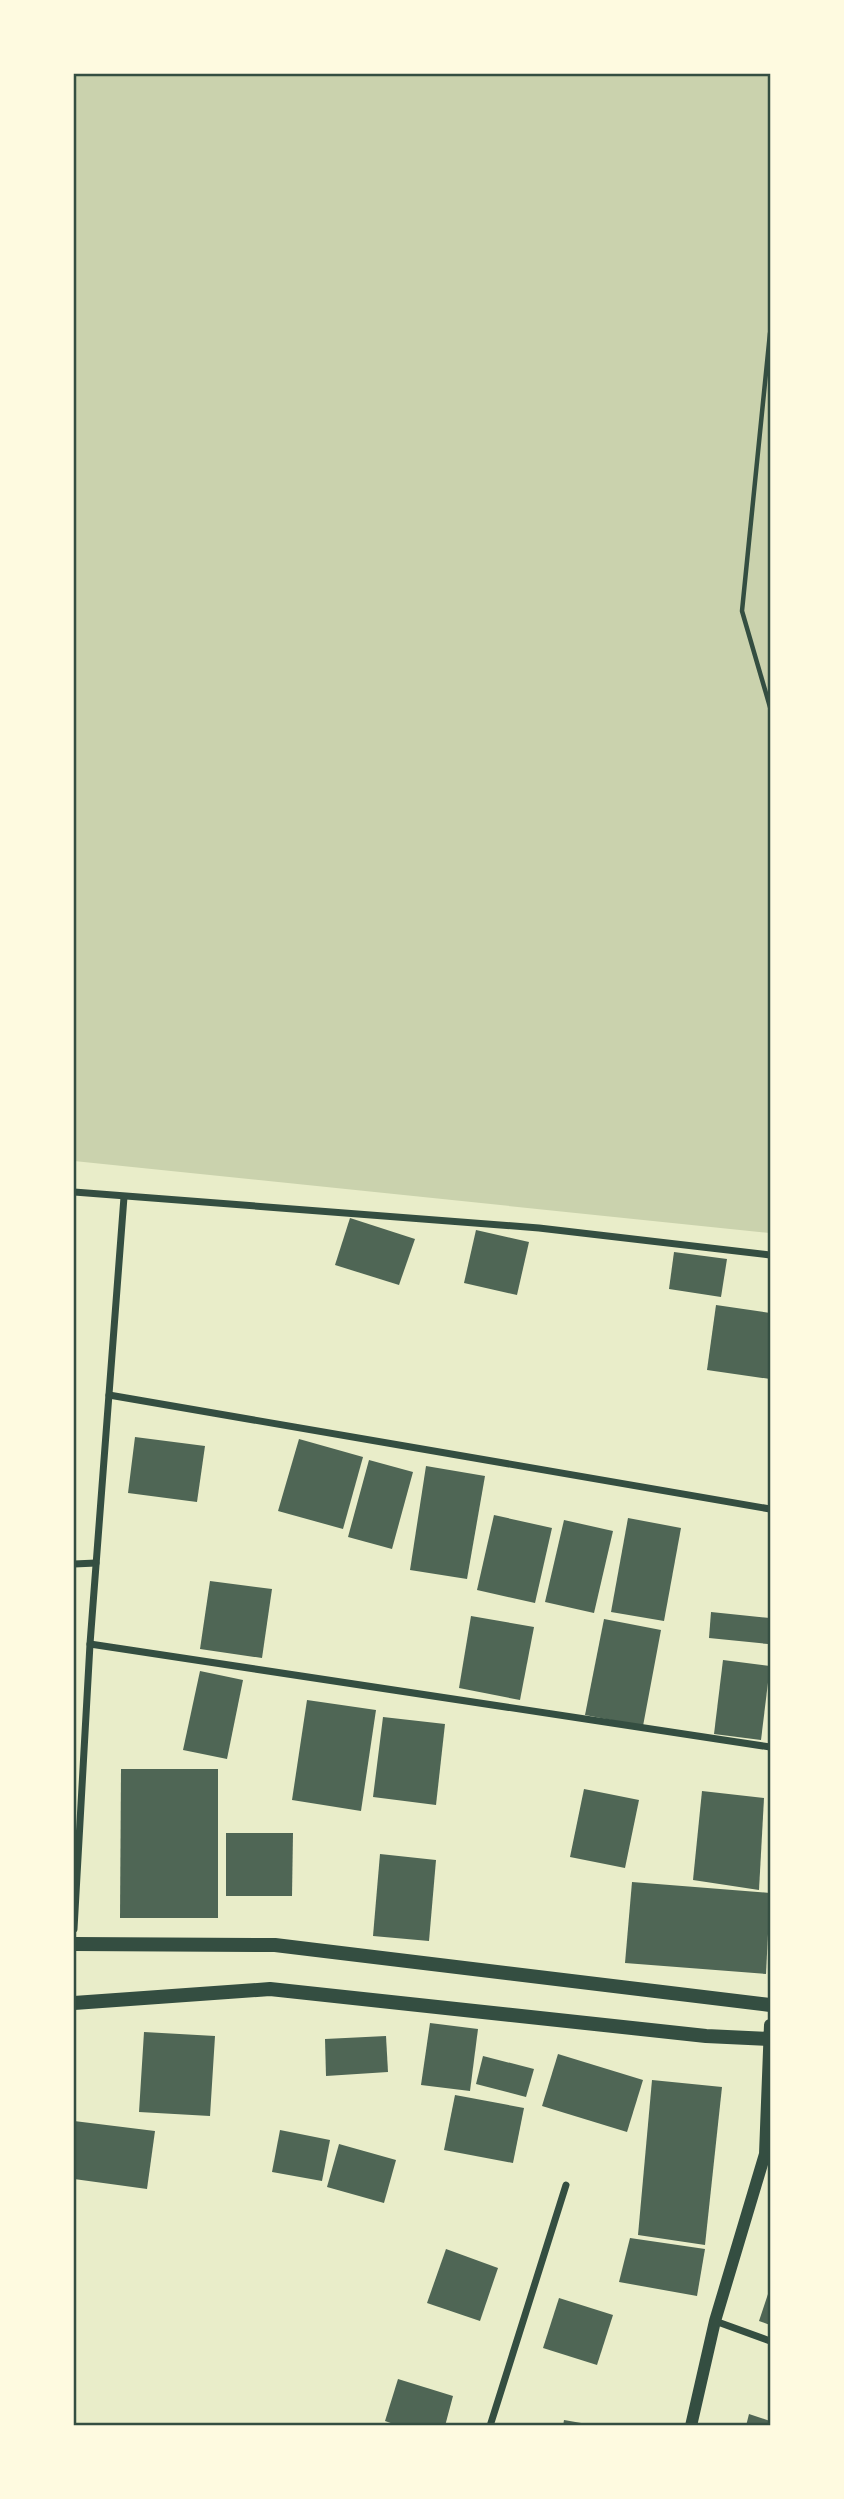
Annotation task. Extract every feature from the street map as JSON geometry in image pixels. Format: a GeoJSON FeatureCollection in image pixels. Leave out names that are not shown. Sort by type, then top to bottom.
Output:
{"type":"FeatureCollection","features":[{"type":"Feature","properties":{"kind":"main road"},"geometry":{"type":"LineString","coordinates":[[74,1944],[275,1945],[771,2005]]}},
{"type":"Feature","properties":{"kind":"main road"},"geometry":{"type":"LineString","coordinates":[[74,2003],[270,1989],[769,2040]]}},
{"type":"Feature","properties":{"kind":"street"},"geometry":{"type":"LineString","coordinates":[[74,1192],[539,1228],[771,1255]]}},
{"type":"Feature","properties":{"kind":"street"},"geometry":{"type":"LineString","coordinates":[[74,1929],[90,1644],[124,1197]]}},
{"type":"Feature","properties":{"kind":"street"},"geometry":{"type":"LineString","coordinates":[[109,1395],[771,1509]]}},
{"type":"Feature","properties":{"kind":"street"},"geometry":{"type":"LineString","coordinates":[[74,1564],[96,1563]]}},
{"type":"Feature","properties":{"kind":"street"},"geometry":{"type":"LineString","coordinates":[[90,1644],[771,1747]]}},
{"type":"Feature","properties":{"kind":"street"},"geometry":{"type":"LineString","coordinates":[[691,2426],[715,2321],[768,2155],[771,2025]]}},
{"type":"Feature","properties":{"kind":"street"},"geometry":{"type":"LineString","coordinates":[[490,2426],[566,2185]]}},
{"type":"Feature","properties":{"kind":"street"},"geometry":{"type":"LineString","coordinates":[[715,2321],[771,2341]]}},
{"type":"Feature","properties":{"kind":"path"},"geometry":{"type":"LineString","coordinates":[[771,333],[742,611],[771,707]]}},
{"type":"Feature","properties":{"kind":"green space"},"geometry":{"type":"Polygon","coordinates":[[[74,74],[770,74],[770,1233],[74,1161],[74,74]]]}},
{"type":"Feature","properties":{"kind":"building"},"geometry":{"type":"Polygon","coordinates":[[[350,1218],[415,1239],[399,1285],[335,1265],[350,1218]]]}},
{"type":"Feature","properties":{"kind":"building"},"geometry":{"type":"Polygon","coordinates":[[[476,1230],[529,1242],[517,1295],[464,1283],[476,1230]]]}},
{"type":"Feature","properties":{"kind":"building"},"geometry":{"type":"Polygon","coordinates":[[[674,1252],[727,1259],[721,1297],[669,1289],[674,1252]]]}},
{"type":"Feature","properties":{"kind":"building"},"geometry":{"type":"Polygon","coordinates":[[[716,1305],[770,1313],[770,1379],[707,1370],[716,1305]]]}},
{"type":"Feature","properties":{"kind":"building"},"geometry":{"type":"Polygon","coordinates":[[[135,1437],[205,1446],[197,1502],[128,1493],[135,1437]]]}},
{"type":"Feature","properties":{"kind":"building"},"geometry":{"type":"Polygon","coordinates":[[[299,1439],[363,1457],[343,1529],[278,1511],[299,1439]]]}},
{"type":"Feature","properties":{"kind":"building"},"geometry":{"type":"Polygon","coordinates":[[[369,1460],[413,1472],[392,1549],[348,1537],[369,1460]]]}},
{"type":"Feature","properties":{"kind":"building"},"geometry":{"type":"Polygon","coordinates":[[[426,1466],[485,1476],[467,1579],[410,1570],[426,1466]]]}},
{"type":"Feature","properties":{"kind":"building"},"geometry":{"type":"Polygon","coordinates":[[[494,1515],[552,1528],[535,1603],[477,1590],[494,1515]]]}},
{"type":"Feature","properties":{"kind":"building"},"geometry":{"type":"Polygon","coordinates":[[[628,1518],[681,1528],[664,1621],[611,1612],[628,1518]]]}},
{"type":"Feature","properties":{"kind":"building"},"geometry":{"type":"Polygon","coordinates":[[[564,1520],[613,1531],[594,1613],[545,1602],[564,1520]]]}},
{"type":"Feature","properties":{"kind":"building"},"geometry":{"type":"Polygon","coordinates":[[[210,1581],[272,1589],[262,1658],[200,1649],[210,1581]]]}},
{"type":"Feature","properties":{"kind":"building"},"geometry":{"type":"Polygon","coordinates":[[[711,1612],[770,1618],[768,1644],[709,1638],[711,1612]]]}},
{"type":"Feature","properties":{"kind":"building"},"geometry":{"type":"Polygon","coordinates":[[[471,1616],[534,1627],[520,1700],[459,1688],[471,1616]]]}},
{"type":"Feature","properties":{"kind":"building"},"geometry":{"type":"Polygon","coordinates":[[[604,1619],[661,1630],[643,1726],[585,1715],[604,1619]]]}},
{"type":"Feature","properties":{"kind":"building"},"geometry":{"type":"Polygon","coordinates":[[[723,1660],[770,1666],[761,1740],[714,1734],[723,1660]]]}},
{"type":"Feature","properties":{"kind":"building"},"geometry":{"type":"Polygon","coordinates":[[[200,1671],[243,1680],[227,1759],[183,1750],[200,1671]]]}},
{"type":"Feature","properties":{"kind":"building"},"geometry":{"type":"Polygon","coordinates":[[[307,1700],[376,1710],[361,1811],[292,1800],[307,1700]]]}},
{"type":"Feature","properties":{"kind":"building"},"geometry":{"type":"Polygon","coordinates":[[[383,1717],[445,1724],[436,1805],[373,1797],[383,1717]]]}},
{"type":"Feature","properties":{"kind":"building"},"geometry":{"type":"Polygon","coordinates":[[[121,1769],[218,1769],[218,1918],[120,1918],[121,1769]]]}},
{"type":"Feature","properties":{"kind":"building"},"geometry":{"type":"Polygon","coordinates":[[[584,1789],[639,1800],[625,1868],[570,1857],[584,1789]]]}},
{"type":"Feature","properties":{"kind":"building"},"geometry":{"type":"Polygon","coordinates":[[[702,1791],[764,1798],[759,1890],[693,1880],[702,1791]]]}},
{"type":"Feature","properties":{"kind":"building"},"geometry":{"type":"Polygon","coordinates":[[[226,1833],[293,1833],[292,1896],[226,1896],[226,1833]]]}},
{"type":"Feature","properties":{"kind":"building"},"geometry":{"type":"Polygon","coordinates":[[[380,1854],[436,1860],[429,1941],[373,1936],[380,1854]]]}},
{"type":"Feature","properties":{"kind":"building"},"geometry":{"type":"Polygon","coordinates":[[[632,1882],[770,1893],[766,1974],[625,1963],[632,1882]]]}},
{"type":"Feature","properties":{"kind":"building"},"geometry":{"type":"Polygon","coordinates":[[[430,2023],[478,2029],[470,2091],[421,2085],[430,2023]]]}},
{"type":"Feature","properties":{"kind":"building"},"geometry":{"type":"Polygon","coordinates":[[[144,2032],[215,2036],[210,2116],[139,2112],[144,2032]]]}},
{"type":"Feature","properties":{"kind":"building"},"geometry":{"type":"Polygon","coordinates":[[[386,2036],[388,2072],[326,2076],[325,2039],[386,2036]]]}},
{"type":"Feature","properties":{"kind":"building"},"geometry":{"type":"Polygon","coordinates":[[[558,2054],[643,2080],[627,2132],[542,2106],[558,2054]]]}},
{"type":"Feature","properties":{"kind":"building"},"geometry":{"type":"Polygon","coordinates":[[[483,2056],[534,2069],[526,2097],[476,2084],[483,2056]]]}},
{"type":"Feature","properties":{"kind":"building"},"geometry":{"type":"Polygon","coordinates":[[[652,2080],[722,2087],[705,2245],[638,2235],[652,2080]]]}},
{"type":"Feature","properties":{"kind":"building"},"geometry":{"type":"Polygon","coordinates":[[[455,2095],[524,2108],[513,2163],[444,2150],[455,2095]]]}},
{"type":"Feature","properties":{"kind":"building"},"geometry":{"type":"Polygon","coordinates":[[[74,2121],[155,2131],[147,2189],[74,2179],[74,2121]]]}},
{"type":"Feature","properties":{"kind":"building"},"geometry":{"type":"Polygon","coordinates":[[[280,2130],[330,2140],[322,2181],[272,2172],[280,2130]]]}},
{"type":"Feature","properties":{"kind":"building"},"geometry":{"type":"Polygon","coordinates":[[[339,2144],[396,2160],[384,2203],[327,2187],[339,2144]]]}},
{"type":"Feature","properties":{"kind":"building"},"geometry":{"type":"Polygon","coordinates":[[[630,2238],[705,2249],[697,2296],[619,2282],[630,2238]]]}},
{"type":"Feature","properties":{"kind":"building"},"geometry":{"type":"Polygon","coordinates":[[[446,2249],[498,2268],[480,2321],[427,2303],[446,2249]]]}},
{"type":"Feature","properties":{"kind":"building"},"geometry":{"type":"Polygon","coordinates":[[[770,2288],[770,2325],[759,2321],[770,2288]]]}},
{"type":"Feature","properties":{"kind":"building"},"geometry":{"type":"Polygon","coordinates":[[[559,2298],[613,2315],[597,2365],[543,2348],[559,2298]]]}},
{"type":"Feature","properties":{"kind":"building"},"geometry":{"type":"Polygon","coordinates":[[[398,2379],[453,2396],[445,2426],[399,2426],[385,2421],[398,2379]]]}},
{"type":"Feature","properties":{"kind":"building"},"geometry":{"type":"Polygon","coordinates":[[[749,2414],[770,2421],[770,2426],[746,2426],[749,2414]]]}},
{"type":"Feature","properties":{"kind":"building"},"geometry":{"type":"Polygon","coordinates":[[[564,2420],[587,2424],[563,2426],[564,2420]]]}}]}
